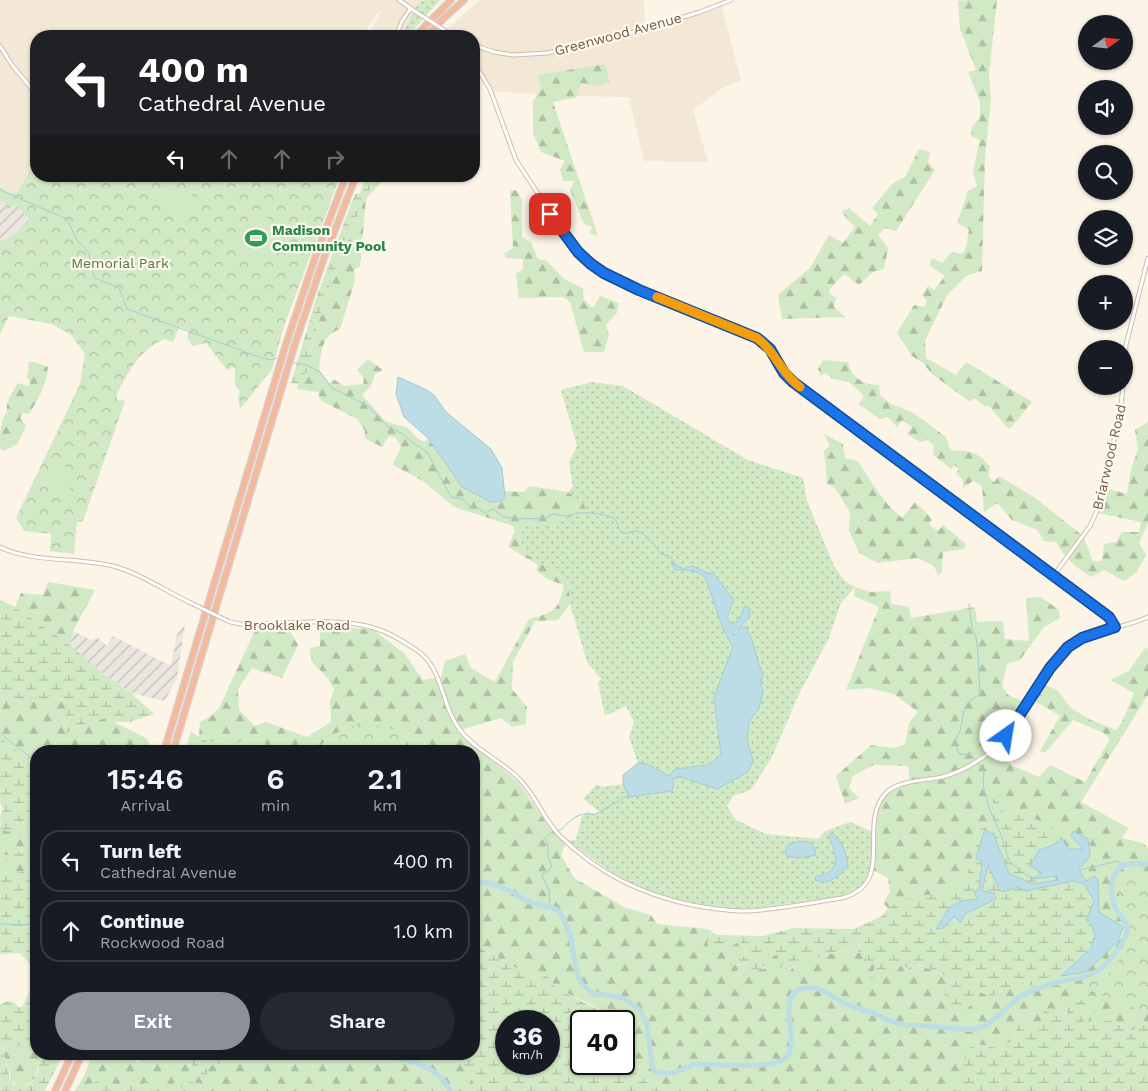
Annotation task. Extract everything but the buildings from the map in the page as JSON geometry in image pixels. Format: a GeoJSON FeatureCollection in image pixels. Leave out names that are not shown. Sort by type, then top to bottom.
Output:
{"type":"FeatureCollection","features":[{"type":"Feature","properties":{"kind":"highway"},"geometry":{"type":"LineString","coordinates":[[421,30],[451,0]]}},
{"type":"Feature","properties":{"kind":"highway"},"geometry":{"type":"LineString","coordinates":[[434,30],[464,0]]}},
{"type":"Feature","properties":{"kind":"highway"},"geometry":{"type":"LineString","coordinates":[[166,745],[293,322],[344,182]]}},
{"type":"Feature","properties":{"kind":"highway"},"geometry":{"type":"LineString","coordinates":[[176,745],[294,347],[324,258],[354,182]]}},
{"type":"Feature","properties":{"kind":"highway"},"geometry":{"type":"LineString","coordinates":[[55,1091],[69,1060]]}},
{"type":"Feature","properties":{"kind":"highway"},"geometry":{"type":"LineString","coordinates":[[65,1091],[79,1060]]}},
{"type":"Feature","properties":{"kind":"street"},"geometry":{"type":"LineString","coordinates":[[399,0],[444,30]]}},
{"type":"Feature","properties":{"kind":"street","name":"Greenwood Avenue"},"geometry":{"type":"LineString","coordinates":[[480,47],[494,52],[514,55],[547,53],[608,40],[697,13],[731,0]]}},
{"type":"Feature","properties":{"kind":"street"},"geometry":{"type":"LineString","coordinates":[[398,30],[410,8]]}},
{"type":"Feature","properties":{"kind":"street"},"geometry":{"type":"LineString","coordinates":[[0,46],[12,65],[30,87]]}},
{"type":"Feature","properties":{"kind":"street"},"geometry":{"type":"LineString","coordinates":[[480,73],[491,92],[516,160],[570,241],[583,257],[604,273],[630,286],[757,338],[770,349],[789,379],[1107,615],[1115,627]]}},
{"type":"Feature","properties":{"kind":"street"},"geometry":{"type":"LineString","coordinates":[[1127,340],[1148,258]]}},
{"type":"Feature","properties":{"kind":"street","name":"Briarwood Road"},"geometry":{"type":"LineString","coordinates":[[1054,575],[1090,526],[1096,513],[1120,416],[1122,395]]}},
{"type":"Feature","properties":{"kind":"street","name":"Brooklake Road"},"geometry":{"type":"LineString","coordinates":[[0,547],[24,554],[114,566],[228,621],[244,625],[313,622],[370,627],[382,631],[416,649],[425,657],[436,672],[449,711],[459,728],[477,745]]}},
{"type":"Feature","properties":{"kind":"street","name":"Brooklake Road"},"geometry":{"type":"LineString","coordinates":[[480,748],[516,776],[558,833],[593,863],[624,883],[648,893],[712,908],[744,911],[850,896],[864,886],[872,872],[875,814],[878,804],[886,793],[897,786],[955,772],[990,751],[1006,736],[1048,670],[1072,644],[1082,638],[1148,617]]}},
{"type":"Feature","properties":{"kind":"shaded area"},"geometry":{"type":"Polygon","coordinates":[[[0,0],[424,0],[417,5],[404,30],[371,30],[382,11],[377,13],[366,30],[30,30],[30,171],[18,192],[11,193],[0,187],[0,0]]]}},
{"type":"Feature","properties":{"kind":"shaded area"},"geometry":{"type":"Polygon","coordinates":[[[480,0],[644,0],[645,28],[721,4],[741,80],[724,87],[693,110],[708,162],[644,161],[629,97],[577,96],[581,83],[597,86],[609,82],[537,75],[542,89],[538,94],[490,91],[480,74],[480,30],[446,30],[480,0]]]}},
{"type":"Feature","properties":{"kind":"shaded area"},"geometry":{"type":"Polygon","coordinates":[[[0,200],[6,204],[17,205],[30,221],[9,238],[0,241],[0,200]]]}},
{"type":"Feature","properties":{"kind":"shaded area"},"geometry":{"type":"Polygon","coordinates":[[[185,624],[177,678],[165,701],[131,693],[101,672],[70,645],[73,631],[91,640],[97,637],[107,646],[113,636],[171,666],[177,634],[185,624]]]}},
{"type":"Feature","properties":{"kind":"green space"},"geometry":{"type":"Polygon","coordinates":[[[424,0],[440,0],[413,30],[404,30],[417,5],[424,0]]]}},
{"type":"Feature","properties":{"kind":"green space"},"geometry":{"type":"Polygon","coordinates":[[[997,0],[989,74],[991,99],[985,157],[982,271],[966,276],[947,295],[925,341],[926,358],[956,375],[966,362],[1032,402],[1010,429],[988,405],[986,407],[974,398],[970,402],[932,374],[923,363],[912,356],[897,333],[914,305],[925,307],[927,301],[922,295],[928,286],[934,290],[945,276],[929,265],[932,258],[942,263],[952,252],[962,254],[966,248],[969,229],[957,223],[968,191],[977,186],[973,171],[980,140],[971,136],[972,127],[980,118],[980,101],[968,72],[976,70],[960,29],[958,1],[997,0]]]}},
{"type":"Feature","properties":{"kind":"green space"},"geometry":{"type":"Polygon","coordinates":[[[606,64],[609,82],[597,86],[581,83],[577,97],[553,102],[598,236],[589,233],[592,227],[584,224],[570,189],[575,181],[563,181],[560,170],[565,161],[541,152],[533,133],[533,101],[541,89],[537,75],[606,64]]]}},
{"type":"Feature","properties":{"kind":"green space"},"geometry":{"type":"Polygon","coordinates":[[[919,149],[930,152],[928,162],[935,170],[896,231],[885,228],[878,235],[888,248],[884,269],[873,272],[859,285],[844,274],[830,289],[829,293],[836,298],[834,307],[845,317],[782,319],[778,295],[810,268],[829,235],[843,243],[855,227],[841,212],[849,208],[870,226],[878,214],[872,208],[893,183],[905,177],[919,149]]]}},
{"type":"Feature","properties":{"kind":"green space","name":"Memorial Park"},"geometry":{"type":"Polygon","coordinates":[[[30,170],[30,182],[338,182],[285,323],[272,369],[240,409],[238,397],[240,392],[235,385],[235,367],[227,370],[206,343],[192,346],[187,337],[189,330],[179,327],[173,342],[164,339],[155,344],[141,356],[131,369],[117,393],[117,400],[125,401],[83,521],[77,522],[74,554],[50,551],[51,534],[24,531],[16,518],[80,384],[85,354],[71,335],[52,324],[9,316],[0,335],[0,241],[9,238],[30,221],[17,205],[7,209],[6,204],[0,200],[0,187],[11,193],[18,192],[30,170]]]}},
{"type":"Feature","properties":{"kind":"green space"},"geometry":{"type":"Polygon","coordinates":[[[364,182],[373,182],[356,219],[330,285],[311,353],[315,360],[298,384],[291,383],[288,393],[316,299],[355,194],[360,193],[364,182]]]}},
{"type":"Feature","properties":{"kind":"green space"},"geometry":{"type":"Polygon","coordinates":[[[373,182],[381,182],[366,199],[360,266],[354,270],[355,281],[340,329],[329,336],[323,346],[319,370],[329,384],[333,379],[344,386],[363,384],[364,378],[357,370],[368,359],[383,370],[375,374],[371,386],[362,395],[385,421],[408,428],[418,439],[425,442],[428,438],[462,487],[491,502],[501,501],[505,498],[504,491],[524,492],[529,486],[568,492],[584,504],[588,515],[567,517],[558,523],[524,525],[519,538],[526,554],[569,581],[570,604],[558,620],[535,621],[513,662],[512,689],[527,707],[526,724],[512,727],[501,718],[457,731],[474,745],[406,745],[409,732],[334,734],[321,745],[266,745],[265,743],[257,745],[246,739],[233,745],[229,745],[228,741],[208,742],[199,737],[200,722],[211,716],[219,708],[256,628],[287,626],[298,645],[282,678],[252,668],[238,689],[239,710],[255,726],[266,722],[307,737],[331,722],[330,701],[334,689],[326,676],[312,662],[310,648],[320,646],[320,624],[373,630],[404,653],[423,680],[441,677],[445,661],[465,654],[471,668],[495,682],[529,619],[554,610],[562,594],[564,585],[547,579],[536,570],[538,565],[508,547],[515,531],[513,526],[454,507],[423,481],[393,465],[401,446],[396,438],[389,436],[382,447],[364,438],[365,431],[357,419],[320,400],[318,392],[297,389],[298,384],[315,360],[311,353],[316,330],[330,285],[347,241],[373,182]]]}},
{"type":"Feature","properties":{"kind":"green space"},"geometry":{"type":"Polygon","coordinates":[[[163,184],[198,198],[191,216],[156,202],[163,184]]]}},
{"type":"Feature","properties":{"kind":"green space"},"geometry":{"type":"Polygon","coordinates":[[[516,190],[522,200],[522,237],[531,242],[538,259],[547,261],[564,279],[583,288],[584,300],[593,308],[600,296],[619,303],[617,313],[606,324],[609,335],[604,352],[584,352],[570,302],[563,297],[519,298],[516,274],[523,269],[523,259],[506,258],[504,254],[513,248],[510,191],[516,190]]]}},
{"type":"Feature","properties":{"kind":"green space","name":"Madison Community Pool"},"geometry":{"type":"Polygon","coordinates":[[[267,217],[279,230],[263,260],[236,253],[232,242],[260,218],[267,217]]]}},
{"type":"Feature","properties":{"kind":"green space"},"geometry":{"type":"Polygon","coordinates":[[[823,360],[848,362],[852,373],[863,382],[879,385],[880,395],[891,404],[912,412],[946,437],[951,451],[968,451],[978,455],[990,467],[988,476],[994,482],[999,476],[1034,497],[1083,536],[1093,561],[1102,561],[1104,544],[1116,542],[1122,532],[1139,532],[1141,522],[1098,513],[1105,488],[1127,494],[1131,469],[1138,450],[1135,430],[1148,422],[1148,523],[1139,543],[1146,555],[1136,573],[1124,581],[1104,570],[1091,577],[1071,562],[1056,542],[1044,541],[1037,530],[1012,520],[997,503],[984,512],[982,486],[973,481],[963,488],[963,480],[956,473],[959,469],[954,465],[951,469],[933,455],[934,446],[928,440],[920,442],[907,434],[912,427],[902,420],[897,427],[888,417],[880,419],[859,404],[864,396],[849,382],[833,379],[825,373],[821,376],[818,369],[823,360]]]}},
{"type":"Feature","properties":{"kind":"green space"},"geometry":{"type":"Polygon","coordinates":[[[28,362],[35,362],[48,367],[46,380],[42,392],[29,414],[23,413],[20,418],[26,426],[17,444],[4,451],[0,448],[2,423],[7,412],[8,401],[18,383],[29,386],[30,380],[26,378],[29,369],[28,362]]]}},
{"type":"Feature","properties":{"kind":"green space"},"geometry":{"type":"Polygon","coordinates":[[[592,382],[623,386],[748,460],[803,478],[807,501],[834,566],[845,581],[855,587],[841,603],[828,640],[799,694],[772,757],[751,790],[733,796],[727,806],[736,820],[766,834],[818,839],[825,831],[850,822],[873,832],[872,870],[865,884],[855,893],[843,898],[744,909],[701,904],[660,894],[626,880],[567,840],[576,840],[582,816],[587,812],[596,814],[600,812],[583,799],[596,785],[604,787],[623,784],[629,797],[672,791],[672,780],[678,776],[717,789],[753,761],[748,742],[748,728],[761,697],[759,667],[747,630],[741,628],[735,635],[732,635],[750,617],[749,608],[744,607],[739,619],[732,624],[729,622],[728,612],[732,605],[725,590],[711,573],[692,566],[683,569],[671,562],[675,570],[696,572],[706,579],[723,629],[733,647],[714,697],[721,755],[707,765],[675,769],[668,776],[647,764],[638,763],[629,737],[634,722],[626,706],[605,716],[598,683],[601,679],[587,662],[570,604],[569,581],[526,554],[519,538],[524,525],[558,523],[584,504],[568,492],[573,487],[569,462],[577,446],[561,390],[592,382]]]}},
{"type":"Feature","properties":{"kind":"green space"},"geometry":{"type":"Polygon","coordinates":[[[824,434],[843,444],[845,458],[858,461],[883,498],[902,518],[915,502],[932,519],[929,525],[938,531],[943,525],[966,544],[964,549],[943,552],[942,573],[938,575],[934,566],[917,558],[878,563],[859,553],[849,531],[850,512],[835,488],[827,484],[824,451],[830,446],[824,434]]]}},
{"type":"Feature","properties":{"kind":"green space"},"geometry":{"type":"Polygon","coordinates":[[[55,458],[65,465],[70,474],[71,485],[67,497],[41,484],[55,458]]]}},
{"type":"Feature","properties":{"kind":"green space"},"geometry":{"type":"Polygon","coordinates":[[[48,582],[95,590],[73,631],[70,645],[15,607],[21,593],[43,595],[48,582]]]}},
{"type":"Feature","properties":{"kind":"green space"},"geometry":{"type":"Polygon","coordinates":[[[855,587],[870,592],[890,591],[891,604],[909,607],[911,618],[975,607],[977,622],[1003,621],[1005,639],[1029,641],[1026,598],[1041,597],[1059,610],[1060,618],[1044,627],[1020,660],[1007,664],[1002,686],[1008,695],[1026,703],[1006,736],[996,747],[1011,765],[1039,777],[1050,765],[1085,782],[1110,739],[1104,733],[1073,720],[1045,753],[1040,751],[1060,716],[1033,700],[1043,684],[1057,690],[1071,708],[1091,720],[1116,730],[1122,722],[1134,693],[1110,680],[1129,671],[1144,649],[1148,648],[1148,695],[1081,802],[1129,828],[1122,838],[1143,843],[1148,848],[1148,1022],[1131,1031],[1111,1020],[1086,1025],[1082,1014],[1044,1011],[1040,1027],[1032,1031],[1025,1029],[1021,1019],[1012,1040],[1002,1049],[977,1044],[959,1078],[959,1091],[664,1091],[645,1081],[635,1056],[635,1010],[601,1010],[538,980],[480,948],[480,750],[519,783],[552,831],[567,840],[561,855],[574,878],[626,908],[651,915],[657,924],[708,929],[717,935],[707,942],[729,948],[740,941],[746,950],[744,956],[723,966],[748,964],[734,973],[766,968],[755,961],[767,956],[778,955],[787,974],[797,963],[861,946],[857,953],[865,953],[878,962],[870,977],[902,963],[917,964],[950,978],[951,986],[978,982],[990,997],[1011,986],[1023,983],[1032,986],[1061,976],[1086,972],[1099,912],[1098,880],[1086,881],[1079,869],[1090,845],[1071,836],[1084,849],[1068,849],[1061,837],[1022,813],[1002,815],[993,799],[993,821],[975,832],[976,847],[962,889],[900,900],[888,908],[883,903],[890,892],[888,878],[873,870],[873,838],[876,815],[884,795],[893,788],[910,784],[908,766],[874,765],[853,776],[849,788],[859,798],[845,804],[836,776],[871,745],[894,748],[905,745],[909,723],[918,712],[894,694],[868,688],[846,690],[879,607],[854,596],[855,587]]]}},
{"type":"Feature","properties":{"kind":"green space"},"geometry":{"type":"Polygon","coordinates":[[[0,600],[15,607],[70,645],[101,672],[131,693],[154,714],[130,722],[114,722],[106,714],[106,718],[80,726],[67,733],[63,729],[69,721],[65,716],[67,712],[65,699],[32,702],[24,705],[12,697],[8,702],[0,705],[0,600]]]}},
{"type":"Feature","properties":{"kind":"green space"},"geometry":{"type":"Polygon","coordinates":[[[12,697],[24,705],[32,702],[65,699],[69,721],[64,727],[66,733],[80,726],[105,718],[106,713],[114,722],[146,738],[150,745],[30,745],[30,761],[7,744],[0,735],[0,705],[8,702],[12,697]]]}},
{"type":"Feature","properties":{"kind":"green space"},"geometry":{"type":"Polygon","coordinates":[[[360,723],[409,732],[406,745],[321,745],[334,734],[360,723]]]}},
{"type":"Feature","properties":{"kind":"green space"},"geometry":{"type":"Polygon","coordinates":[[[191,732],[208,742],[228,741],[229,745],[187,745],[191,732]]]}},
{"type":"Feature","properties":{"kind":"green space"},"geometry":{"type":"Polygon","coordinates":[[[0,735],[7,744],[30,761],[30,825],[26,830],[21,827],[23,822],[21,819],[8,832],[1,829],[0,817],[3,809],[0,802],[0,735]]]}},
{"type":"Feature","properties":{"kind":"green space"},"geometry":{"type":"Polygon","coordinates":[[[246,739],[257,745],[231,745],[246,739]]]}},
{"type":"Feature","properties":{"kind":"green space"},"geometry":{"type":"Polygon","coordinates":[[[993,799],[1005,800],[1002,815],[1022,813],[1049,825],[1061,837],[1058,843],[1039,850],[1043,873],[1034,878],[1057,876],[1058,880],[1032,884],[1009,873],[994,835],[982,861],[978,899],[953,906],[937,928],[943,928],[955,915],[960,922],[965,914],[996,899],[982,891],[988,864],[999,889],[1018,887],[1026,891],[1073,881],[1084,884],[1094,902],[1086,920],[1093,927],[1095,935],[1088,950],[1061,976],[1061,990],[1023,983],[1011,986],[990,997],[980,992],[978,982],[973,983],[974,1002],[958,1019],[945,997],[944,991],[951,986],[950,978],[918,964],[910,970],[902,964],[896,973],[870,978],[878,962],[863,963],[865,953],[857,953],[860,946],[797,963],[787,974],[784,967],[775,968],[778,955],[767,956],[755,961],[766,969],[733,973],[747,964],[723,966],[721,963],[744,956],[746,950],[740,941],[729,948],[710,950],[707,942],[717,935],[763,936],[793,928],[854,929],[882,916],[888,908],[900,900],[962,889],[976,847],[975,832],[993,821],[993,799]]]}},
{"type":"Feature","properties":{"kind":"green space"},"geometry":{"type":"Polygon","coordinates":[[[21,819],[23,822],[21,827],[25,830],[30,825],[30,847],[11,855],[0,855],[0,824],[1,826],[17,824],[21,819]]]}},
{"type":"Feature","properties":{"kind":"green space"},"geometry":{"type":"Polygon","coordinates":[[[30,847],[30,856],[0,861],[0,855],[11,855],[30,847]]]}},
{"type":"Feature","properties":{"kind":"green space"},"geometry":{"type":"Polygon","coordinates":[[[30,856],[30,870],[0,878],[0,861],[30,856]]]}},
{"type":"Feature","properties":{"kind":"green space"},"geometry":{"type":"Polygon","coordinates":[[[30,870],[30,966],[20,953],[0,954],[0,878],[30,870]]]}},
{"type":"Feature","properties":{"kind":"green space"},"geometry":{"type":"Polygon","coordinates":[[[1135,876],[1148,880],[1148,1014],[1079,986],[1108,974],[1125,952],[1119,887],[1135,876]]]}},
{"type":"Feature","properties":{"kind":"green space"},"geometry":{"type":"Polygon","coordinates":[[[480,948],[538,980],[551,973],[554,987],[599,1010],[570,1010],[570,1075],[635,1075],[635,1056],[645,1081],[664,1091],[475,1091],[472,1078],[460,1060],[480,1060],[480,948]]]}},
{"type":"Feature","properties":{"kind":"green space"},"geometry":{"type":"Polygon","coordinates":[[[30,991],[30,1050],[7,1044],[4,1047],[9,1078],[15,1086],[14,1091],[0,1091],[0,1005],[7,1001],[22,1007],[30,991]]]}},
{"type":"Feature","properties":{"kind":"green space"},"geometry":{"type":"Polygon","coordinates":[[[1094,993],[1098,1004],[1082,1014],[1086,1025],[1091,1024],[1091,1014],[1095,1012],[1100,1022],[1111,1020],[1131,1031],[1148,1022],[1148,1091],[959,1091],[959,1078],[969,1048],[977,1044],[1002,1049],[1012,1040],[1021,1019],[1026,1019],[1025,1029],[1032,1030],[1040,1027],[1044,1011],[1050,1008],[1067,1014],[1068,1007],[1094,993]]]}},
{"type":"Feature","properties":{"kind":"green space"},"geometry":{"type":"Polygon","coordinates":[[[7,1044],[21,1046],[30,1050],[30,1060],[39,1060],[35,1078],[25,1086],[25,1091],[14,1091],[15,1083],[10,1080],[10,1073],[3,1051],[7,1044]]]}},
{"type":"Feature","properties":{"kind":"green space"},"geometry":{"type":"Polygon","coordinates":[[[39,1060],[60,1060],[45,1091],[25,1091],[23,1088],[33,1081],[39,1060]]]}},
{"type":"Feature","properties":{"kind":"green space"},"geometry":{"type":"Polygon","coordinates":[[[90,1060],[137,1060],[137,1063],[140,1060],[180,1060],[194,1066],[187,1077],[174,1083],[187,1091],[152,1091],[151,1085],[142,1087],[125,1082],[115,1087],[96,1080],[89,1091],[75,1091],[85,1074],[90,1060]]]}},
{"type":"Feature","properties":{"kind":"green space"},"geometry":{"type":"Polygon","coordinates":[[[172,1060],[222,1060],[223,1063],[207,1066],[207,1075],[189,1077],[189,1082],[200,1083],[197,1091],[187,1091],[173,1083],[187,1077],[193,1065],[187,1063],[174,1071],[172,1060]]]}},
{"type":"Feature","properties":{"kind":"green space"},"geometry":{"type":"Polygon","coordinates":[[[217,1060],[460,1060],[472,1078],[475,1091],[197,1091],[200,1083],[189,1082],[189,1077],[217,1060]]]}},
{"type":"Feature","properties":{"kind":"green space"},"geometry":{"type":"Polygon","coordinates":[[[106,1075],[115,1087],[125,1082],[141,1087],[147,1079],[152,1091],[89,1091],[96,1080],[106,1075]]]}},
{"type":"Feature","properties":{"kind":"water"},"geometry":{"type":"Polygon","coordinates":[[[398,377],[434,395],[446,412],[491,449],[502,468],[505,498],[501,501],[491,502],[462,487],[428,438],[404,417],[396,394],[398,377]]]}},
{"type":"Feature","properties":{"kind":"water"},"geometry":{"type":"Polygon","coordinates":[[[671,562],[683,569],[692,566],[710,574],[712,572],[733,599],[728,616],[729,622],[732,624],[739,619],[744,607],[749,608],[750,617],[732,634],[735,635],[741,627],[746,627],[763,675],[760,683],[763,690],[759,708],[749,722],[747,739],[753,761],[748,772],[717,789],[678,776],[672,780],[674,785],[672,791],[629,797],[623,784],[623,775],[638,763],[647,764],[669,776],[675,769],[707,765],[721,755],[714,697],[733,647],[723,629],[706,579],[696,572],[675,570],[671,562]]]}},
{"type":"Feature","properties":{"kind":"water"},"geometry":{"type":"Polygon","coordinates":[[[985,829],[994,835],[1009,873],[1032,884],[1058,880],[1057,876],[1032,879],[1042,873],[1030,866],[1039,850],[1058,843],[1061,837],[1068,849],[1083,849],[1071,836],[1073,831],[1088,839],[1090,856],[1079,869],[1086,881],[1094,876],[1098,880],[1099,912],[1123,927],[1117,942],[1086,972],[1061,976],[1091,948],[1095,936],[1091,923],[1086,920],[1094,901],[1084,884],[1073,881],[1026,891],[1018,887],[1004,892],[999,890],[988,865],[982,891],[994,893],[996,899],[965,914],[960,923],[955,916],[943,928],[936,929],[949,908],[960,901],[977,899],[974,892],[979,889],[982,862],[976,858],[985,829]]]}},
{"type":"Feature","properties":{"kind":"water"},"geometry":{"type":"Polygon","coordinates":[[[831,833],[841,843],[848,865],[834,879],[820,882],[815,880],[815,877],[832,870],[835,861],[834,850],[829,836],[831,833]]]}},
{"type":"Feature","properties":{"kind":"water"},"geometry":{"type":"Polygon","coordinates":[[[802,841],[812,845],[816,855],[797,858],[786,855],[785,851],[789,844],[802,841]]]}},
{"type":"Feature","properties":{"kind":"waterway"},"geometry":{"type":"LineString","coordinates":[[0,190],[67,219],[77,240],[89,253],[90,264],[95,278],[119,288],[127,309],[262,358],[271,360],[277,358]]}},
{"type":"Feature","properties":{"kind":"waterway"},"geometry":{"type":"LineString","coordinates":[[294,363],[307,365],[321,373],[332,388],[368,406],[387,426],[401,433],[427,452],[451,497],[463,499],[469,506],[485,513],[493,509],[504,517],[546,518],[553,514],[564,516],[578,513],[611,517],[616,521],[622,532],[639,532],[650,540],[661,554],[670,556],[676,566]]}},
{"type":"Feature","properties":{"kind":"waterway"},"geometry":{"type":"LineString","coordinates":[[969,604],[972,629],[976,637],[980,695],[967,704],[958,735],[954,741],[959,754],[971,755],[975,759]]}},
{"type":"Feature","properties":{"kind":"waterway"},"geometry":{"type":"LineString","coordinates":[[0,733],[30,757]]}},
{"type":"Feature","properties":{"kind":"waterway"},"geometry":{"type":"LineString","coordinates":[[978,763],[984,772],[983,785],[989,808],[1001,835],[1009,861],[1027,876],[1035,878]]}},
{"type":"Feature","properties":{"kind":"waterway"},"geometry":{"type":"LineString","coordinates":[[550,907],[549,890],[542,876],[552,866],[548,857],[548,845],[545,838],[553,831],[561,830],[575,817],[584,814],[594,815],[629,795]]}},
{"type":"Feature","properties":{"kind":"waterway"},"geometry":{"type":"LineString","coordinates":[[1080,870],[1118,861],[1122,865]]}},
{"type":"Feature","properties":{"kind":"waterway"},"geometry":{"type":"LineString","coordinates":[[480,882],[490,883],[510,891],[529,902],[556,909],[561,914],[570,935],[578,977],[582,984],[592,993],[623,998],[639,1009],[647,1024],[654,1071],[666,1074],[695,1064],[755,1065],[777,1062],[784,1059],[789,1052],[791,1042],[790,999],[796,992],[806,988],[822,990],[844,1003],[898,1024],[965,1030],[982,1027],[994,1020],[1015,1000],[1024,995],[1052,984],[1093,974],[1103,967],[1117,950],[1127,932],[1124,919],[1113,903],[1112,885],[1115,874],[1125,865],[1148,864]]}},
{"type":"Feature","properties":{"kind":"waterway"},"geometry":{"type":"LineString","coordinates":[[0,924],[30,924]]}},
{"type":"Feature","properties":{"kind":"waterway"},"geometry":{"type":"LineString","coordinates":[[408,1060],[430,1069],[445,1082],[450,1091]]}},
{"type":"Feature","properties":{"kind":"slow traffic"},"geometry":{"type":"LineString","coordinates":[[657,297],[757,338],[768,346],[784,373],[800,387]]}},
{"type":"Feature","properties":{"kind":"place","name":"Madison Community Pool"},"geometry":{"type":"Point","coordinates":[256,238]}},
{"type":"Feature","properties":{"kind":"route"},"geometry":{"type":"LineString","coordinates":[[550,214],[578,252],[604,273],[639,290],[757,338],[768,346],[784,373],[793,382],[1109,617],[1115,627],[1077,641],[1060,654],[1006,736]]}}]}
